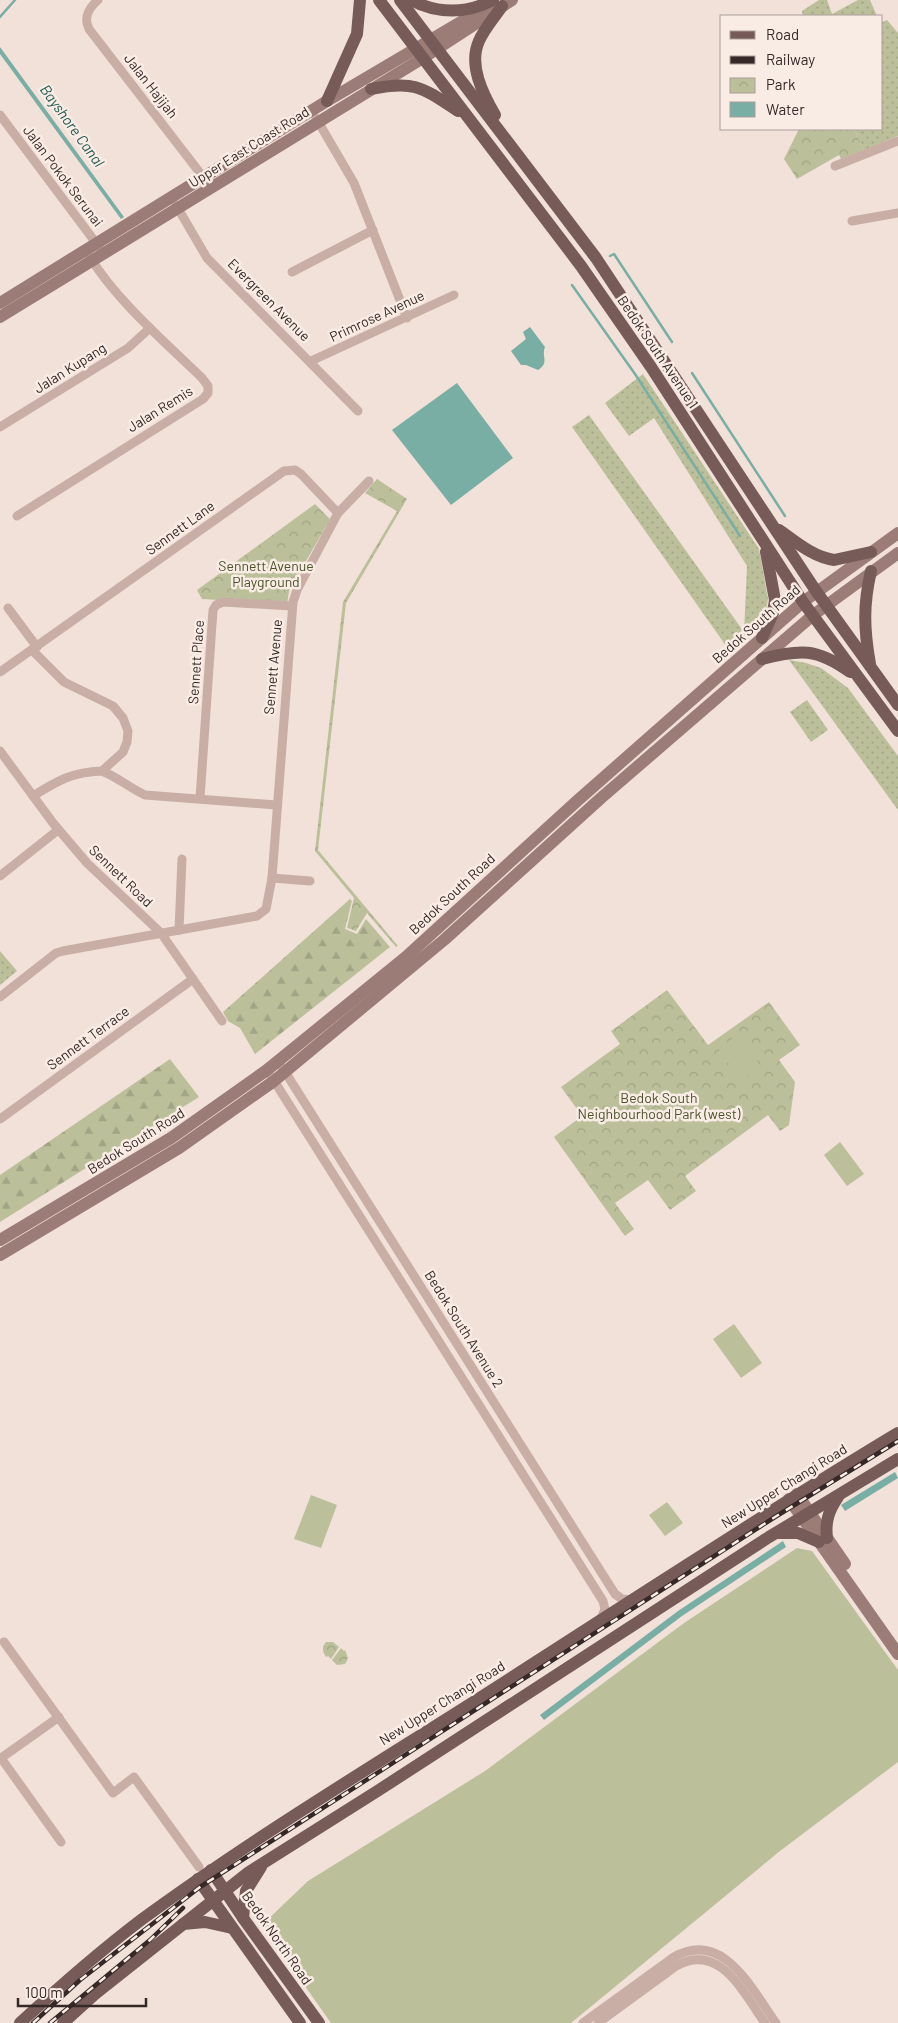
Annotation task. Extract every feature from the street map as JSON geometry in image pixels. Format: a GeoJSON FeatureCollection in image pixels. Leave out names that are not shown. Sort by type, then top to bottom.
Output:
{"type":"FeatureCollection","features":[{"type":"Feature","properties":{"kind":"main road"},"geometry":{"type":"LineString","coordinates":[[327,101],[357,34],[360,0]]}},
{"type":"Feature","properties":{"kind":"main road","name":"Bedok South Avenue 1"},"geometry":{"type":"LineString","coordinates":[[379,0],[581,266],[634,342],[802,602],[898,731]]}},
{"type":"Feature","properties":{"kind":"main road","name":"Bedok South Avenue 1"},"geometry":{"type":"LineString","coordinates":[[400,0],[596,258],[772,526],[898,705]]}},
{"type":"Feature","properties":{"kind":"main road"},"geometry":{"type":"LineString","coordinates":[[411,0],[421,6],[447,11],[462,11],[501,1]]}},
{"type":"Feature","properties":{"kind":"main road","name":"Upper East Coast Road"},"geometry":{"type":"LineString","coordinates":[[0,317],[95,253],[315,116],[371,89],[420,53],[501,1]]}},
{"type":"Feature","properties":{"kind":"main road"},"geometry":{"type":"LineString","coordinates":[[501,1],[479,41],[476,70],[487,101],[518,156]]}},
{"type":"Feature","properties":{"kind":"main road","name":"Upper East Coast Road"},"geometry":{"type":"LineString","coordinates":[[315,116],[327,101],[420,53]]}},
{"type":"Feature","properties":{"kind":"main road"},"geometry":{"type":"LineString","coordinates":[[371,89],[396,84],[413,85],[467,116]]}},
{"type":"Feature","properties":{"kind":"main road","name":"Upper East Coast Road"},"geometry":{"type":"LineString","coordinates":[[0,303],[95,253]]}},
{"type":"Feature","properties":{"kind":"main road"},"geometry":{"type":"LineString","coordinates":[[772,526],[812,553],[829,559],[834,560],[870,552]]}},
{"type":"Feature","properties":{"kind":"main road","name":"Bedok South Road"},"geometry":{"type":"LineString","coordinates":[[0,1240],[271,1076],[285,1072],[802,602],[898,533]]}},
{"type":"Feature","properties":{"kind":"main road"},"geometry":{"type":"LineString","coordinates":[[762,638],[773,613],[775,600],[764,544]]}},
{"type":"Feature","properties":{"kind":"main road","name":"Bedok South Road"},"geometry":{"type":"LineString","coordinates":[[0,1255],[179,1148],[271,1076],[278,1061],[444,940],[601,798],[812,616],[898,553]]}},
{"type":"Feature","properties":{"kind":"main road"},"geometry":{"type":"LineString","coordinates":[[870,666],[864,628],[864,607],[871,571]]}},
{"type":"Feature","properties":{"kind":"main road"},"geometry":{"type":"LineString","coordinates":[[762,659],[792,652],[818,654],[833,659],[860,679]]}},
{"type":"Feature","properties":{"kind":"main road","name":"New Upper Changi Road"},"geometry":{"type":"LineString","coordinates":[[20,2023],[85,1964],[203,1872],[635,1600],[793,1496],[898,1433]]}},
{"type":"Feature","properties":{"kind":"main road"},"geometry":{"type":"LineString","coordinates":[[63,2023],[95,1994],[213,1900],[266,1861],[774,1534],[898,1459]]}},
{"type":"Feature","properties":{"kind":"main road"},"geometry":{"type":"LineString","coordinates":[[823,1540],[830,1508],[839,1495]]}},
{"type":"Feature","properties":{"kind":"main road"},"geometry":{"type":"LineString","coordinates":[[793,1496],[823,1540],[898,1639]]}},
{"type":"Feature","properties":{"kind":"main road"},"geometry":{"type":"LineString","coordinates":[[774,1534],[798,1533],[823,1540],[898,1654]]}},
{"type":"Feature","properties":{"kind":"main road"},"geometry":{"type":"LineString","coordinates":[[244,1918],[246,1891],[266,1861]]}},
{"type":"Feature","properties":{"kind":"main road"},"geometry":{"type":"LineString","coordinates":[[203,1872],[213,1900],[300,2023]]}},
{"type":"Feature","properties":{"kind":"main road","name":"Bedok North Road"},"geometry":{"type":"LineString","coordinates":[[203,1872],[226,1890],[319,2023]]}},
{"type":"Feature","properties":{"kind":"main road"},"geometry":{"type":"LineString","coordinates":[[183,1924],[205,1922],[232,1928]]}},
{"type":"Feature","properties":{"kind":"street","name":"Jalan Hajijah"},"geometry":{"type":"LineString","coordinates":[[98,0],[88,12],[86,18],[89,29],[208,183]]}},
{"type":"Feature","properties":{"kind":"street","name":"Jalan Pokok Serunai"},"geometry":{"type":"LineString","coordinates":[[0,115],[95,253]]}},
{"type":"Feature","properties":{"kind":"street"},"geometry":{"type":"LineString","coordinates":[[315,116],[354,183],[407,318]]}},
{"type":"Feature","properties":{"kind":"street"},"geometry":{"type":"LineString","coordinates":[[836,166],[898,140]]}},
{"type":"Feature","properties":{"kind":"street","name":"Evergreen Avenue"},"geometry":{"type":"LineString","coordinates":[[175,204],[207,258],[358,411]]}},
{"type":"Feature","properties":{"kind":"street"},"geometry":{"type":"LineString","coordinates":[[852,221],[898,213]]}},
{"type":"Feature","properties":{"kind":"street"},"geometry":{"type":"LineString","coordinates":[[292,272],[373,230]]}},
{"type":"Feature","properties":{"kind":"street","name":"Jalan Remis"},"geometry":{"type":"LineString","coordinates":[[17,516],[206,396],[209,390],[202,378],[150,328],[111,286],[95,253]]}},
{"type":"Feature","properties":{"kind":"street","name":"Primrose Avenue"},"geometry":{"type":"LineString","coordinates":[[311,362],[454,295]]}},
{"type":"Feature","properties":{"kind":"street","name":"Jalan Kupang"},"geometry":{"type":"LineString","coordinates":[[0,427],[128,348],[150,328]]}},
{"type":"Feature","properties":{"kind":"street","name":"Sennett Lane"},"geometry":{"type":"LineString","coordinates":[[0,672],[284,471],[295,470],[301,474],[338,513]]}},
{"type":"Feature","properties":{"kind":"street","name":"Sennett Avenue"},"geometry":{"type":"LineString","coordinates":[[0,997],[56,953],[69,949],[257,916],[268,905],[272,878],[292,606],[297,590],[338,513],[369,481]]}},
{"type":"Feature","properties":{"kind":"street","name":"Sennett Place"},"geometry":{"type":"LineString","coordinates":[[200,798],[213,610],[216,605],[223,602],[292,606]]}},
{"type":"Feature","properties":{"kind":"street"},"geometry":{"type":"LineString","coordinates":[[8,608],[35,648],[64,682],[113,706],[123,718],[128,731],[127,742],[122,752],[102,771]]}},
{"type":"Feature","properties":{"kind":"street","name":"Sennett Road"},"geometry":{"type":"LineString","coordinates":[[0,751],[58,830],[87,863],[162,933],[222,1021]]}},
{"type":"Feature","properties":{"kind":"street"},"geometry":{"type":"LineString","coordinates":[[33,796],[53,783],[69,776],[84,772],[102,771],[145,795],[276,805]]}},
{"type":"Feature","properties":{"kind":"street"},"geometry":{"type":"LineString","coordinates":[[0,876],[58,830]]}},
{"type":"Feature","properties":{"kind":"street"},"geometry":{"type":"LineString","coordinates":[[178,930],[182,859]]}},
{"type":"Feature","properties":{"kind":"street"},"geometry":{"type":"LineString","coordinates":[[272,878],[310,881]]}},
{"type":"Feature","properties":{"kind":"street","name":"Sennett Terrace"},"geometry":{"type":"LineString","coordinates":[[0,1119],[193,979]]}},
{"type":"Feature","properties":{"kind":"street","name":"Bedok South Avenue 2"},"geometry":{"type":"LineString","coordinates":[[278,1061],[615,1594],[622,1599],[635,1600]]}},
{"type":"Feature","properties":{"kind":"street","name":"Bedok South Avenue 2"},"geometry":{"type":"LineString","coordinates":[[271,1076],[603,1600],[605,1609],[600,1621]]}},
{"type":"Feature","properties":{"kind":"street"},"geometry":{"type":"LineString","coordinates":[[4,1642],[113,1793],[134,1777],[203,1872]]}},
{"type":"Feature","properties":{"kind":"street"},"geometry":{"type":"LineString","coordinates":[[58,1717],[1,1758],[62,1842]]}},
{"type":"Feature","properties":{"kind":"street"},"geometry":{"type":"LineString","coordinates":[[583,2023],[674,1957],[688,1951],[700,1950],[719,1954],[731,1963],[776,2023]]}},
{"type":"Feature","properties":{"kind":"street"},"geometry":{"type":"LineString","coordinates":[[598,2023],[676,1966],[686,1961],[699,1959],[716,1963],[727,1971],[765,2023]]}},
{"type":"Feature","properties":{"kind":"green space"},"geometry":{"type":"Polygon","coordinates":[[[819,0],[827,0],[832,14],[858,0],[870,0],[877,15],[803,15],[802,11],[819,0]]]}},
{"type":"Feature","properties":{"kind":"green space"},"geometry":{"type":"Polygon","coordinates":[[[887,20],[898,33],[898,136],[864,150],[854,130],[883,130],[883,22],[887,20]]]}},
{"type":"Feature","properties":{"kind":"green space"},"geometry":{"type":"Polygon","coordinates":[[[798,130],[854,130],[864,150],[841,159],[839,155],[797,179],[784,159],[798,130]]]}},
{"type":"Feature","properties":{"kind":"green space"},"geometry":{"type":"Polygon","coordinates":[[[643,374],[759,549],[768,599],[766,610],[756,632],[731,653],[572,427],[589,415],[744,632],[747,566],[654,418],[629,436],[605,403],[643,374]]]}},
{"type":"Feature","properties":{"kind":"green space"},"geometry":{"type":"Polygon","coordinates":[[[377,479],[407,499],[346,603],[318,850],[398,946],[396,947],[367,913],[356,931],[347,928],[354,898],[315,851],[343,602],[397,511],[365,493],[377,479]]]}},
{"type":"Feature","properties":{"kind":"green space","name":"Sennett Avenue Playground"},"geometry":{"type":"Polygon","coordinates":[[[315,504],[330,519],[289,591],[287,604],[202,599],[197,590],[315,504]]]}},
{"type":"Feature","properties":{"kind":"green space"},"geometry":{"type":"Polygon","coordinates":[[[789,660],[821,668],[848,688],[898,756],[898,810],[789,660]]]}},
{"type":"Feature","properties":{"kind":"green space"},"geometry":{"type":"Polygon","coordinates":[[[807,700],[828,730],[811,742],[790,712],[807,700]]]}},
{"type":"Feature","properties":{"kind":"green space"},"geometry":{"type":"Polygon","coordinates":[[[350,899],[352,901],[345,929],[357,934],[366,919],[390,947],[255,1054],[240,1028],[228,1021],[223,1012],[350,899]]]}},
{"type":"Feature","properties":{"kind":"green space"},"geometry":{"type":"Polygon","coordinates":[[[0,951],[17,971],[0,985],[0,951]]]}},
{"type":"Feature","properties":{"kind":"green space","name":"Bedok South Neighbourhood Park (west)"},"geometry":{"type":"Polygon","coordinates":[[[667,990],[708,1045],[769,1002],[800,1045],[779,1060],[795,1082],[789,1125],[780,1131],[768,1115],[685,1176],[696,1191],[670,1210],[648,1180],[615,1203],[634,1229],[625,1236],[554,1137],[582,1116],[561,1087],[620,1044],[611,1031],[667,990]]]}},
{"type":"Feature","properties":{"kind":"green space"},"geometry":{"type":"Polygon","coordinates":[[[737,1035],[761,1066],[741,1080],[718,1049],[737,1035]]]}},
{"type":"Feature","properties":{"kind":"green space"},"geometry":{"type":"Polygon","coordinates":[[[170,1059],[199,1097],[0,1222],[0,1175],[170,1059]]]}},
{"type":"Feature","properties":{"kind":"green space"},"geometry":{"type":"Polygon","coordinates":[[[840,1142],[864,1174],[847,1186],[824,1155],[840,1142]]]}},
{"type":"Feature","properties":{"kind":"green space"},"geometry":{"type":"Polygon","coordinates":[[[734,1324],[762,1363],[741,1378],[713,1339],[734,1324]]]}},
{"type":"Feature","properties":{"kind":"green space"},"geometry":{"type":"Polygon","coordinates":[[[311,1495],[337,1505],[321,1548],[294,1539],[311,1495]]]}},
{"type":"Feature","properties":{"kind":"green space"},"geometry":{"type":"Polygon","coordinates":[[[667,1502],[683,1523],[665,1536],[649,1515],[667,1502]]]}},
{"type":"Feature","properties":{"kind":"green space"},"geometry":{"type":"Polygon","coordinates":[[[797,1548],[812,1551],[898,1670],[898,1762],[780,1851],[571,2023],[331,2023],[262,1925],[308,1881],[485,1771],[684,1623],[797,1548]]]}},
{"type":"Feature","properties":{"kind":"green space"},"geometry":{"type":"Polygon","coordinates":[[[326,1642],[333,1642],[339,1647],[331,1659],[328,1656],[326,1657],[323,1651],[323,1646],[326,1642]]]}},
{"type":"Feature","properties":{"kind":"green space"},"geometry":{"type":"Polygon","coordinates":[[[341,1648],[345,1650],[348,1658],[345,1664],[337,1665],[332,1660],[341,1648]]]}},
{"type":"Feature","properties":{"kind":"water"},"geometry":{"type":"Polygon","coordinates":[[[0,47],[124,217],[121,219],[0,54],[0,47]]]}},
{"type":"Feature","properties":{"kind":"water"},"geometry":{"type":"Polygon","coordinates":[[[530,327],[545,347],[544,365],[538,370],[521,365],[511,351],[526,339],[523,332],[530,327]]]}},
{"type":"Feature","properties":{"kind":"water"},"geometry":{"type":"Polygon","coordinates":[[[457,383],[513,458],[451,505],[392,430],[457,383]]]}},
{"type":"Feature","properties":{"kind":"water"},"geometry":{"type":"Polygon","coordinates":[[[895,1472],[898,1478],[845,1511],[841,1505],[895,1472]]]}},
{"type":"Feature","properties":{"kind":"water"},"geometry":{"type":"Polygon","coordinates":[[[783,1541],[786,1547],[682,1616],[544,1720],[540,1715],[678,1611],[783,1541]]]}},
{"type":"Feature","properties":{"kind":"waterway"},"geometry":{"type":"LineString","coordinates":[[0,17],[15,0]]}},
{"type":"Feature","properties":{"kind":"waterway"},"geometry":{"type":"LineString","coordinates":[[610,256],[614,254],[672,342]]}},
{"type":"Feature","properties":{"kind":"waterway"},"geometry":{"type":"LineString","coordinates":[[572,285],[635,374],[740,536]]}},
{"type":"Feature","properties":{"kind":"waterway"},"geometry":{"type":"LineString","coordinates":[[692,373],[785,516]]}},
{"type":"Feature","properties":{"kind":"railway"},"geometry":{"type":"LineString","coordinates":[[33,2023],[80,1980],[200,1887],[775,1517],[898,1441]]}},
{"type":"Feature","properties":{"kind":"railway"},"geometry":{"type":"LineString","coordinates":[[50,2023],[150,1940],[183,1908]]}},
{"type":"Feature","properties":{"kind":"water label","name":"Bayshore Canal"},"geometry":{"type":"Point","coordinates":[72,126]}}]}
